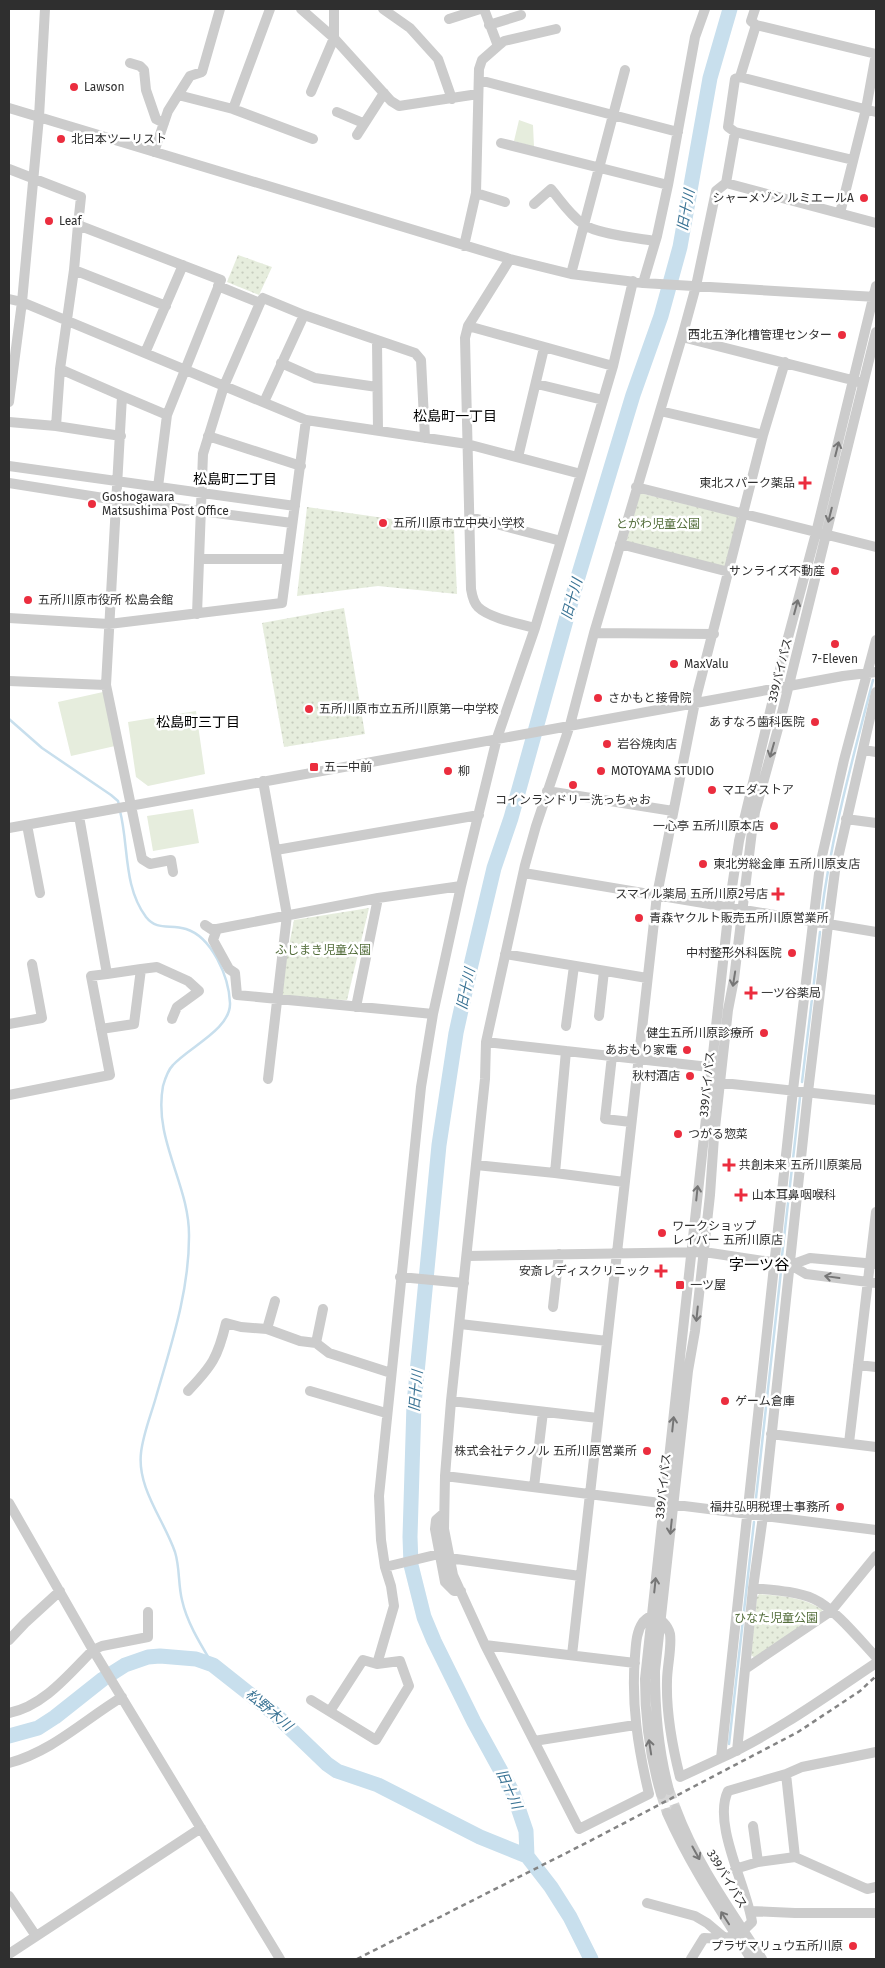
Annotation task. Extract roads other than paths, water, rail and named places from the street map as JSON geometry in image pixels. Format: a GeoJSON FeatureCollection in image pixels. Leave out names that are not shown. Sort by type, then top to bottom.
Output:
{"type":"FeatureCollection","features":[{"type":"Feature","properties":{"kind":"street"},"geometry":{"type":"LineString","coordinates":[[9,402],[22,302],[40,117],[45,9]]}},
{"type":"Feature","properties":{"kind":"street"},"geometry":{"type":"LineString","coordinates":[[154,152],[168,112],[178,95],[190,76],[202,72],[220,9]]}},
{"type":"Feature","properties":{"kind":"street"},"geometry":{"type":"LineString","coordinates":[[233,108],[270,9]]}},
{"type":"Feature","properties":{"kind":"street"},"geometry":{"type":"LineString","coordinates":[[301,9],[334,38],[390,101],[398,106],[478,94]]}},
{"type":"Feature","properties":{"kind":"street"},"geometry":{"type":"LineString","coordinates":[[311,92],[334,38],[334,9]]}},
{"type":"Feature","properties":{"kind":"street"},"geometry":{"type":"LineString","coordinates":[[383,9],[410,28],[438,59],[452,99]]}},
{"type":"Feature","properties":{"kind":"street"},"geometry":{"type":"LineString","coordinates":[[450,19],[482,9],[498,46]]}},
{"type":"Feature","properties":{"kind":"street"},"geometry":{"type":"LineString","coordinates":[[377,1664],[394,1606],[380,1531],[379,1496],[386,1413],[403,1277],[421,1086],[433,1014],[460,886],[500,737],[535,628],[613,366],[655,241],[668,185],[696,37],[705,9]]}},
{"type":"Feature","properties":{"kind":"street"},"geometry":{"type":"LineString","coordinates":[[755,9],[751,21],[756,25],[876,54],[871,110],[853,160],[840,213]]}},
{"type":"Feature","properties":{"kind":"street"},"geometry":{"type":"LineString","coordinates":[[489,25],[521,15]]}},
{"type":"Feature","properties":{"kind":"street"},"geometry":{"type":"LineString","coordinates":[[740,77],[756,25]]}},
{"type":"Feature","properties":{"kind":"street"},"geometry":{"type":"LineString","coordinates":[[464,246],[476,193],[479,69],[482,60],[504,41],[556,29]]}},
{"type":"Feature","properties":{"kind":"street"},"geometry":{"type":"LineString","coordinates":[[130,63],[140,66],[144,70],[146,90],[156,119],[164,123]]}},
{"type":"Feature","properties":{"kind":"street"},"geometry":{"type":"LineString","coordinates":[[571,274],[625,70]]}},
{"type":"Feature","properties":{"kind":"street"},"geometry":{"type":"LineString","coordinates":[[853,160],[735,132],[728,127],[735,79],[740,77],[871,110]]}},
{"type":"Feature","properties":{"kind":"street"},"geometry":{"type":"LineString","coordinates":[[479,80],[678,132]]}},
{"type":"Feature","properties":{"kind":"street"},"geometry":{"type":"LineString","coordinates":[[357,135],[384,93]]}},
{"type":"Feature","properties":{"kind":"street"},"geometry":{"type":"LineString","coordinates":[[178,95],[233,108],[313,139]]}},
{"type":"Feature","properties":{"kind":"street"},"geometry":{"type":"LineString","coordinates":[[9,108],[464,246],[571,274],[641,282],[875,297]]}},
{"type":"Feature","properties":{"kind":"street"},"geometry":{"type":"LineString","coordinates":[[337,112],[363,124]]}},
{"type":"Feature","properties":{"kind":"street"},"geometry":{"type":"LineString","coordinates":[[656,1617],[643,1623],[638,1634],[633,1693],[640,1760],[649,1794],[579,1829],[442,1556],[445,1476],[451,1401],[485,1079],[486,1042],[505,954],[524,873],[547,791],[570,725],[594,633],[696,286],[716,191],[726,183],[735,132]]}},
{"type":"Feature","properties":{"kind":"street"},"geometry":{"type":"LineString","coordinates":[[501,143],[668,185]]}},
{"type":"Feature","properties":{"kind":"street"},"geometry":{"type":"LineString","coordinates":[[9,169],[81,197],[74,270],[60,369],[56,426]]}},
{"type":"Feature","properties":{"kind":"street"},"geometry":{"type":"LineString","coordinates":[[726,183],[876,223]]}},
{"type":"Feature","properties":{"kind":"street"},"geometry":{"type":"LineString","coordinates":[[534,204],[551,189],[584,226],[607,233],[655,241]]}},
{"type":"Feature","properties":{"kind":"street"},"geometry":{"type":"LineString","coordinates":[[476,193],[505,202]]}},
{"type":"Feature","properties":{"kind":"street"},"geometry":{"type":"LineString","coordinates":[[78,225],[220,280],[167,416],[158,487]]}},
{"type":"Feature","properties":{"kind":"street"},"geometry":{"type":"LineString","coordinates":[[510,259],[468,326],[465,338],[471,588],[474,602],[478,608],[487,613],[535,628]]}},
{"type":"Feature","properties":{"kind":"street"},"geometry":{"type":"LineString","coordinates":[[145,353],[183,265]]}},
{"type":"Feature","properties":{"kind":"street"},"geometry":{"type":"LineString","coordinates":[[74,270],[166,306]]}},
{"type":"Feature","properties":{"kind":"street"},"geometry":{"type":"LineString","coordinates":[[218,286],[260,303]]}},
{"type":"Feature","properties":{"kind":"street"},"geometry":{"type":"LineString","coordinates":[[682,336],[859,381],[876,286]]}},
{"type":"Feature","properties":{"kind":"street"},"geometry":{"type":"LineString","coordinates":[[197,614],[203,454],[224,386],[263,298],[377,342],[415,354],[422,360],[424,438]]}},
{"type":"Feature","properties":{"kind":"street"},"geometry":{"type":"LineString","coordinates":[[9,299],[22,302],[306,420],[467,444],[581,474]]}},
{"type":"Feature","properties":{"kind":"street"},"geometry":{"type":"LineString","coordinates":[[264,402],[304,315]]}},
{"type":"Feature","properties":{"kind":"street"},"geometry":{"type":"LineString","coordinates":[[468,326],[613,366]]}},
{"type":"Feature","properties":{"kind":"street","name":"339バイパス"},"geometry":{"type":"LineString","coordinates":[[717,1068],[734,979],[755,812],[788,686],[821,534],[859,381],[876,332]]}},
{"type":"Feature","properties":{"kind":"street"},"geometry":{"type":"LineString","coordinates":[[377,342],[378,431]]}},
{"type":"Feature","properties":{"kind":"street"},"geometry":{"type":"LineString","coordinates":[[518,457],[537,384],[544,348]]}},
{"type":"Feature","properties":{"kind":"street"},"geometry":{"type":"LineString","coordinates":[[572,1656],[647,978],[658,895],[695,702],[714,634],[763,434],[785,362]]}},
{"type":"Feature","properties":{"kind":"street"},"geometry":{"type":"LineString","coordinates":[[282,363],[315,378],[377,387]]}},
{"type":"Feature","properties":{"kind":"street"},"geometry":{"type":"LineString","coordinates":[[60,369],[167,416]]}},
{"type":"Feature","properties":{"kind":"street"},"geometry":{"type":"LineString","coordinates":[[537,384],[603,400]]}},
{"type":"Feature","properties":{"kind":"street"},"geometry":{"type":"LineString","coordinates":[[122,396],[106,685],[142,859],[150,864],[171,860],[173,872]]}},
{"type":"Feature","properties":{"kind":"street"},"geometry":{"type":"LineString","coordinates":[[660,411],[763,434]]}},
{"type":"Feature","properties":{"kind":"street"},"geometry":{"type":"LineString","coordinates":[[9,618],[109,624],[282,603],[306,420]]}},
{"type":"Feature","properties":{"kind":"street"},"geometry":{"type":"LineString","coordinates":[[9,422],[56,426],[121,436]]}},
{"type":"Feature","properties":{"kind":"street"},"geometry":{"type":"LineString","coordinates":[[208,436],[301,466]]}},
{"type":"Feature","properties":{"kind":"street"},"geometry":{"type":"LineString","coordinates":[[9,466],[295,506]]}},
{"type":"Feature","properties":{"kind":"street"},"geometry":{"type":"LineString","coordinates":[[9,483],[116,500],[292,523]]}},
{"type":"Feature","properties":{"kind":"street"},"geometry":{"type":"LineString","coordinates":[[636,487],[876,547]]}},
{"type":"Feature","properties":{"kind":"street"},"geometry":{"type":"LineString","coordinates":[[470,517],[561,541]]}},
{"type":"Feature","properties":{"kind":"street"},"geometry":{"type":"LineString","coordinates":[[665,1792],[652,1761],[646,1714],[645,1679],[656,1617],[691,1252],[717,1068],[728,907],[739,841],[776,688],[821,534]]}},
{"type":"Feature","properties":{"kind":"street"},"geometry":{"type":"LineString","coordinates":[[620,544],[729,572]]}},
{"type":"Feature","properties":{"kind":"street"},"geometry":{"type":"LineString","coordinates":[[199,559],[287,559]]}},
{"type":"Feature","properties":{"kind":"street"},"geometry":{"type":"LineString","coordinates":[[594,633],[714,634]]}},
{"type":"Feature","properties":{"kind":"street"},"geometry":{"type":"LineString","coordinates":[[721,1758],[793,1090],[820,865],[828,826],[872,672],[876,640]]}},
{"type":"Feature","properties":{"kind":"street"},"geometry":{"type":"LineString","coordinates":[[9,828],[500,737],[872,672]]}},
{"type":"Feature","properties":{"kind":"street"},"geometry":{"type":"LineString","coordinates":[[9,681],[106,685]]}},
{"type":"Feature","properties":{"kind":"street"},"geometry":{"type":"LineString","coordinates":[[737,1751],[753,1588],[763,1516],[791,1265],[808,1092],[835,871],[876,692]]}},
{"type":"Feature","properties":{"kind":"street"},"geometry":{"type":"LineString","coordinates":[[864,750],[876,752]]}},
{"type":"Feature","properties":{"kind":"street"},"geometry":{"type":"LineString","coordinates":[[263,781],[287,915],[268,1079]]}},
{"type":"Feature","properties":{"kind":"street"},"geometry":{"type":"LineString","coordinates":[[547,791],[673,811]]}},
{"type":"Feature","properties":{"kind":"street"},"geometry":{"type":"LineString","coordinates":[[276,850],[479,815]]}},
{"type":"Feature","properties":{"kind":"street"},"geometry":{"type":"LineString","coordinates":[[79,816],[107,974]]}},
{"type":"Feature","properties":{"kind":"street"},"geometry":{"type":"LineString","coordinates":[[846,819],[876,824]]}},
{"type":"Feature","properties":{"kind":"street"},"geometry":{"type":"LineString","coordinates":[[28,825],[40,893]]}},
{"type":"Feature","properties":{"kind":"street"},"geometry":{"type":"LineString","coordinates":[[524,873],[742,909],[813,923],[876,932]]}},
{"type":"Feature","properties":{"kind":"street"},"geometry":{"type":"LineString","coordinates":[[205,925],[211,929],[217,929],[378,898],[460,886]]}},
{"type":"Feature","properties":{"kind":"street"},"geometry":{"type":"LineString","coordinates":[[356,1007],[378,898]]}},
{"type":"Feature","properties":{"kind":"street"},"geometry":{"type":"LineString","coordinates":[[217,929],[214,940],[229,969],[235,973],[237,995],[433,1014]]}},
{"type":"Feature","properties":{"kind":"street"},"geometry":{"type":"LineString","coordinates":[[505,954],[647,978]]}},
{"type":"Feature","properties":{"kind":"street"},"geometry":{"type":"LineString","coordinates":[[9,1024],[42,1018],[32,964]]}},
{"type":"Feature","properties":{"kind":"street"},"geometry":{"type":"LineString","coordinates":[[566,1026],[574,966]]}},
{"type":"Feature","properties":{"kind":"street"},"geometry":{"type":"LineString","coordinates":[[9,1096],[110,1075],[92,976],[157,967],[188,981],[200,991],[177,1007],[172,1020]]}},
{"type":"Feature","properties":{"kind":"street"},"geometry":{"type":"LineString","coordinates":[[102,1029],[134,1024],[140,969]]}},
{"type":"Feature","properties":{"kind":"street"},"geometry":{"type":"LineString","coordinates":[[599,1016],[604,971]]}},
{"type":"Feature","properties":{"kind":"street"},"geometry":{"type":"LineString","coordinates":[[486,1042],[717,1068]]}},
{"type":"Feature","properties":{"kind":"street"},"geometry":{"type":"LineString","coordinates":[[555,1172],[566,1051]]}},
{"type":"Feature","properties":{"kind":"street"},"geometry":{"type":"LineString","coordinates":[[612,1056],[605,1119],[631,1122]]}},
{"type":"Feature","properties":{"kind":"street"},"geometry":{"type":"LineString","coordinates":[[715,1082],[876,1100]]}},
{"type":"Feature","properties":{"kind":"street","name":"339バイパス"},"geometry":{"type":"LineString","coordinates":[[668,1504],[695,1331],[704,1252],[715,1082]]}},
{"type":"Feature","properties":{"kind":"street"},"geometry":{"type":"LineString","coordinates":[[476,1165],[555,1172],[624,1182]]}},
{"type":"Feature","properties":{"kind":"street"},"geometry":{"type":"LineString","coordinates":[[849,1444],[858,1365],[872,1283],[876,1212]]}},
{"type":"Feature","properties":{"kind":"street"},"geometry":{"type":"LineString","coordinates":[[467,1256],[704,1252],[791,1265],[806,1274],[872,1283]]}},
{"type":"Feature","properties":{"kind":"street"},"geometry":{"type":"LineString","coordinates":[[553,1307],[559,1254]]}},
{"type":"Feature","properties":{"kind":"street"},"geometry":{"type":"LineString","coordinates":[[791,1265],[810,1258],[873,1263]]}},
{"type":"Feature","properties":{"kind":"street"},"geometry":{"type":"LineString","coordinates":[[403,1277],[464,1283]]}},
{"type":"Feature","properties":{"kind":"street"},"geometry":{"type":"LineString","coordinates":[[267,1329],[275,1301]]}},
{"type":"Feature","properties":{"kind":"street"},"geometry":{"type":"LineString","coordinates":[[316,1343],[323,1309]]}},
{"type":"Feature","properties":{"kind":"street"},"geometry":{"type":"LineString","coordinates":[[188,1391],[208,1370],[220,1346],[226,1323],[241,1327],[267,1329],[300,1341],[316,1343],[329,1353],[390,1372]]}},
{"type":"Feature","properties":{"kind":"street"},"geometry":{"type":"LineString","coordinates":[[460,1324],[607,1341]]}},
{"type":"Feature","properties":{"kind":"street"},"geometry":{"type":"LineString","coordinates":[[858,1365],[876,1367]]}},
{"type":"Feature","properties":{"kind":"street"},"geometry":{"type":"LineString","coordinates":[[310,1391],[386,1413]]}},
{"type":"Feature","properties":{"kind":"street"},"geometry":{"type":"LineString","coordinates":[[451,1401],[598,1418]]}},
{"type":"Feature","properties":{"kind":"street"},"geometry":{"type":"LineString","coordinates":[[534,1487],[543,1412]]}},
{"type":"Feature","properties":{"kind":"street"},"geometry":{"type":"LineString","coordinates":[[771,1434],[876,1447]]}},
{"type":"Feature","properties":{"kind":"street"},"geometry":{"type":"LineString","coordinates":[[445,1476],[876,1530]]}},
{"type":"Feature","properties":{"kind":"street"},"geometry":{"type":"LineString","coordinates":[[10,1510],[280,1959]]}},
{"type":"Feature","properties":{"kind":"street"},"geometry":{"type":"LineString","coordinates":[[387,1566],[442,1556],[580,1576]]}},
{"type":"Feature","properties":{"kind":"street"},"geometry":{"type":"LineString","coordinates":[[745,1669],[831,1611],[876,1556]]}},
{"type":"Feature","properties":{"kind":"street"},"geometry":{"type":"LineString","coordinates":[[753,1588],[814,1599],[831,1611],[876,1657]]}},
{"type":"Feature","properties":{"kind":"street"},"geometry":{"type":"LineString","coordinates":[[9,1640],[60,1591]]}},
{"type":"Feature","properties":{"kind":"street"},"geometry":{"type":"LineString","coordinates":[[9,1713],[21,1711],[43,1698],[102,1646],[148,1637],[148,1612]]}},
{"type":"Feature","properties":{"kind":"street"},"geometry":{"type":"LineString","coordinates":[[656,1617],[670,1633],[666,1680],[667,1708],[671,1742],[680,1777],[771,1734],[800,1716],[876,1662]]}},
{"type":"Feature","properties":{"kind":"street"},"geometry":{"type":"LineString","coordinates":[[485,1645],[635,1663]]}},
{"type":"Feature","properties":{"kind":"street"},"geometry":{"type":"LineString","coordinates":[[311,1700],[376,1740],[409,1686],[400,1661],[377,1664],[363,1660],[330,1710]]}},
{"type":"Feature","properties":{"kind":"street"},"geometry":{"type":"LineString","coordinates":[[9,1763],[44,1750],[70,1734],[121,1695]]}},
{"type":"Feature","properties":{"kind":"street"},"geometry":{"type":"LineString","coordinates":[[534,1741],[635,1725]]}},
{"type":"Feature","properties":{"kind":"street"},"geometry":{"type":"LineString","coordinates":[[691,1959],[704,1938],[726,1939],[740,1933],[752,1922],[735,1869],[726,1825],[726,1796],[728,1791],[802,1768],[876,1752]]}},
{"type":"Feature","properties":{"kind":"street"},"geometry":{"type":"LineString","coordinates":[[786,1774],[795,1857]]}},
{"type":"Feature","properties":{"kind":"street","name":"339バイパス"},"geometry":{"type":"LineString","coordinates":[[671,1811],[740,1933],[762,1959]]}},
{"type":"Feature","properties":{"kind":"street"},"geometry":{"type":"LineString","coordinates":[[753,1826],[758,1862]]}},
{"type":"Feature","properties":{"kind":"street"},"geometry":{"type":"LineString","coordinates":[[9,1954],[201,1828]]}},
{"type":"Feature","properties":{"kind":"street"},"geometry":{"type":"LineString","coordinates":[[735,1869],[758,1862],[795,1857],[867,1889],[876,1887]]}},
{"type":"Feature","properties":{"kind":"street"},"geometry":{"type":"LineString","coordinates":[[9,1896],[36,1936]]}},
{"type":"Feature","properties":{"kind":"street"},"geometry":{"type":"LineString","coordinates":[[648,1903],[695,1916],[707,1923],[726,1939]]}},
{"type":"Feature","properties":{"kind":"street"},"geometry":{"type":"LineString","coordinates":[[750,1911],[876,1913]]}},
{"type":"Feature","properties":{"kind":"street"},"geometry":{"type":"LineString","coordinates":[[740,1933],[751,1959]]}},
{"type":"Feature","properties":{"kind":"waterway","name":"旧十川"},"geometry":{"type":"LineString","coordinates":[[591,1959],[570,1917],[551,1887],[527,1856],[526,1831],[513,1793],[474,1722],[424,1617],[411,1565],[410,1537],[414,1404],[439,1145],[456,1033],[471,965],[494,868],[511,818],[578,577],[633,395],[661,316],[680,247],[710,78],[730,9]]}},
{"type":"Feature","properties":{"kind":"waterway"},"geometry":{"type":"LineString","coordinates":[[821,917],[837,827],[873,680]]}},
{"type":"Feature","properties":{"kind":"waterway"},"geometry":{"type":"LineString","coordinates":[[9,719],[42,748],[111,795],[118,801],[119,805]]}},
{"type":"Feature","properties":{"kind":"waterway"},"geometry":{"type":"LineString","coordinates":[[120,811],[130,879],[139,905],[146,917],[159,926],[186,929],[204,940],[217,959],[229,993],[230,1003],[224,1021],[208,1037],[173,1065],[168,1072],[163,1086],[161,1106],[163,1125],[188,1218],[188,1258],[183,1298],[145,1432],[141,1453],[143,1479],[147,1491],[175,1552],[184,1609],[195,1634],[213,1665]]}},
{"type":"Feature","properties":{"kind":"waterway"},"geometry":{"type":"LineString","coordinates":[[802,1082],[820,932]]}},
{"type":"Feature","properties":{"kind":"waterway"},"geometry":{"type":"LineString","coordinates":[[782,1256],[800,1097]]}},
{"type":"Feature","properties":{"kind":"waterway"},"geometry":{"type":"LineString","coordinates":[[755,1507],[781,1271]]}},
{"type":"Feature","properties":{"kind":"waterway"},"geometry":{"type":"LineString","coordinates":[[729,1744],[754,1522]]}},
{"type":"Feature","properties":{"kind":"waterway","name":"松野木川"},"geometry":{"type":"LineString","coordinates":[[9,1736],[38,1728],[103,1679],[125,1665],[148,1657],[196,1659],[213,1665],[275,1714],[327,1764],[337,1771],[378,1785],[480,1837],[527,1856]]}},
{"type":"Feature","properties":{"kind":"tunnel"},"geometry":{"type":"LineString","coordinates":[[669,1790],[676,1809]]}},
{"type":"Feature","properties":{"kind":"tunnel"},"geometry":{"type":"LineString","coordinates":[[661,1794],[667,1813]]}},
{"type":"Feature","properties":{"kind":"railway"},"geometry":{"type":"LineString","coordinates":[[357,1959],[588,1842],[798,1732],[860,1691],[876,1676]]}},
{"type":"Feature","properties":{"kind":"place","name":"Lawson"},"geometry":{"type":"Point","coordinates":[74,87]}},
{"type":"Feature","properties":{"kind":"place","name":"北日本ツーリスト"},"geometry":{"type":"Point","coordinates":[61,139]}},
{"type":"Feature","properties":{"kind":"place","name":"シャーメゾン ルミエールA"},"geometry":{"type":"Point","coordinates":[864,198]}},
{"type":"Feature","properties":{"kind":"place","name":"Leaf"},"geometry":{"type":"Point","coordinates":[49,221]}},
{"type":"Feature","properties":{"kind":"place","name":"西北五浄化槽管理センター"},"geometry":{"type":"Point","coordinates":[842,335]}},
{"type":"Feature","properties":{"kind":"place","name":"東北スパーク薬品"},"geometry":{"type":"Point","coordinates":[805,483]}},
{"type":"Feature","properties":{"kind":"place","name":"Goshogawara Matsushima Post Office"},"geometry":{"type":"Point","coordinates":[92,504]}},
{"type":"Feature","properties":{"kind":"place","name":"五所川原市立中央小学校"},"geometry":{"type":"Point","coordinates":[383,523]}},
{"type":"Feature","properties":{"kind":"place","name":"サンライズ不動産"},"geometry":{"type":"Point","coordinates":[835,571]}},
{"type":"Feature","properties":{"kind":"place","name":"五所川原市役所 松島会館"},"geometry":{"type":"Point","coordinates":[28,600]}},
{"type":"Feature","properties":{"kind":"place","name":"7-Eleven"},"geometry":{"type":"Point","coordinates":[835,644]}},
{"type":"Feature","properties":{"kind":"place","name":"MaxValu"},"geometry":{"type":"Point","coordinates":[674,664]}},
{"type":"Feature","properties":{"kind":"place","name":"さかもと接骨院"},"geometry":{"type":"Point","coordinates":[598,698]}},
{"type":"Feature","properties":{"kind":"place","name":"五所川原市立五所川原第一中学校"},"geometry":{"type":"Point","coordinates":[309,709]}},
{"type":"Feature","properties":{"kind":"place","name":"あすなろ歯科医院"},"geometry":{"type":"Point","coordinates":[815,722]}},
{"type":"Feature","properties":{"kind":"place","name":"岩谷焼肉店"},"geometry":{"type":"Point","coordinates":[607,744]}},
{"type":"Feature","properties":{"kind":"place","name":"五一中前"},"geometry":{"type":"Point","coordinates":[314,767]}},
{"type":"Feature","properties":{"kind":"place","name":"柳"},"geometry":{"type":"Point","coordinates":[448,771]}},
{"type":"Feature","properties":{"kind":"place","name":"MOTOYAMA STUDIO"},"geometry":{"type":"Point","coordinates":[601,771]}},
{"type":"Feature","properties":{"kind":"place","name":"コインランドリー洗っちゃお"},"geometry":{"type":"Point","coordinates":[573,785]}},
{"type":"Feature","properties":{"kind":"place","name":"マエダストア"},"geometry":{"type":"Point","coordinates":[712,790]}},
{"type":"Feature","properties":{"kind":"place","name":"一心亭 五所川原本店"},"geometry":{"type":"Point","coordinates":[774,826]}},
{"type":"Feature","properties":{"kind":"place","name":"東北労総金庫 五所川原支店"},"geometry":{"type":"Point","coordinates":[703,864]}},
{"type":"Feature","properties":{"kind":"place","name":"スマイル薬局 五所川原2号店"},"geometry":{"type":"Point","coordinates":[778,894]}},
{"type":"Feature","properties":{"kind":"place","name":"青森ヤクルト販売五所川原営業所"},"geometry":{"type":"Point","coordinates":[639,918]}},
{"type":"Feature","properties":{"kind":"place","name":"中村整形外科医院"},"geometry":{"type":"Point","coordinates":[792,953]}},
{"type":"Feature","properties":{"kind":"place","name":"一ツ谷薬局"},"geometry":{"type":"Point","coordinates":[751,993]}},
{"type":"Feature","properties":{"kind":"place","name":"健生五所川原診療所"},"geometry":{"type":"Point","coordinates":[764,1033]}},
{"type":"Feature","properties":{"kind":"place","name":"あおもり家電"},"geometry":{"type":"Point","coordinates":[687,1050]}},
{"type":"Feature","properties":{"kind":"place","name":"秋村酒店"},"geometry":{"type":"Point","coordinates":[690,1076]}},
{"type":"Feature","properties":{"kind":"place","name":"つがる惣菜"},"geometry":{"type":"Point","coordinates":[678,1134]}},
{"type":"Feature","properties":{"kind":"place","name":"共創未来 五所川原薬局"},"geometry":{"type":"Point","coordinates":[729,1165]}},
{"type":"Feature","properties":{"kind":"place","name":"山本耳鼻咽喉科"},"geometry":{"type":"Point","coordinates":[741,1195]}},
{"type":"Feature","properties":{"kind":"place","name":"ワークショップ レイバー 五所川原店"},"geometry":{"type":"Point","coordinates":[662,1233]}},
{"type":"Feature","properties":{"kind":"place","name":"安斎レディスクリニック"},"geometry":{"type":"Point","coordinates":[661,1271]}},
{"type":"Feature","properties":{"kind":"place","name":"一ツ屋"},"geometry":{"type":"Point","coordinates":[680,1285]}},
{"type":"Feature","properties":{"kind":"place","name":"ゲーム倉庫"},"geometry":{"type":"Point","coordinates":[725,1401]}},
{"type":"Feature","properties":{"kind":"place","name":"株式会社テクノル 五所川原営業所"},"geometry":{"type":"Point","coordinates":[647,1451]}},
{"type":"Feature","properties":{"kind":"place","name":"福井弘明税理士事務所"},"geometry":{"type":"Point","coordinates":[840,1507]}},
{"type":"Feature","properties":{"kind":"place","name":"プラザマリュウ五所川原"},"geometry":{"type":"Point","coordinates":[853,1946]}},
{"type":"Feature","properties":{"kind":"district","name":"松島町一丁目"},"geometry":{"type":"Point","coordinates":[455,416]}},
{"type":"Feature","properties":{"kind":"district","name":"松島町二丁目"},"geometry":{"type":"Point","coordinates":[235,479]}},
{"type":"Feature","properties":{"kind":"district","name":"松島町三丁目"},"geometry":{"type":"Point","coordinates":[198,722]}},
{"type":"Feature","properties":{"kind":"district","name":"字一ツ谷"},"geometry":{"type":"Point","coordinates":[759,1265]}},
{"type":"Feature","properties":{"kind":"park label","name":"とがわ児童公園"},"geometry":{"type":"Point","coordinates":[658,524]}},
{"type":"Feature","properties":{"kind":"park label","name":"ふじまき児童公園"},"geometry":{"type":"Point","coordinates":[323,950]}},
{"type":"Feature","properties":{"kind":"park label","name":"ひなた児童公園"},"geometry":{"type":"Point","coordinates":[776,1618]}}]}
